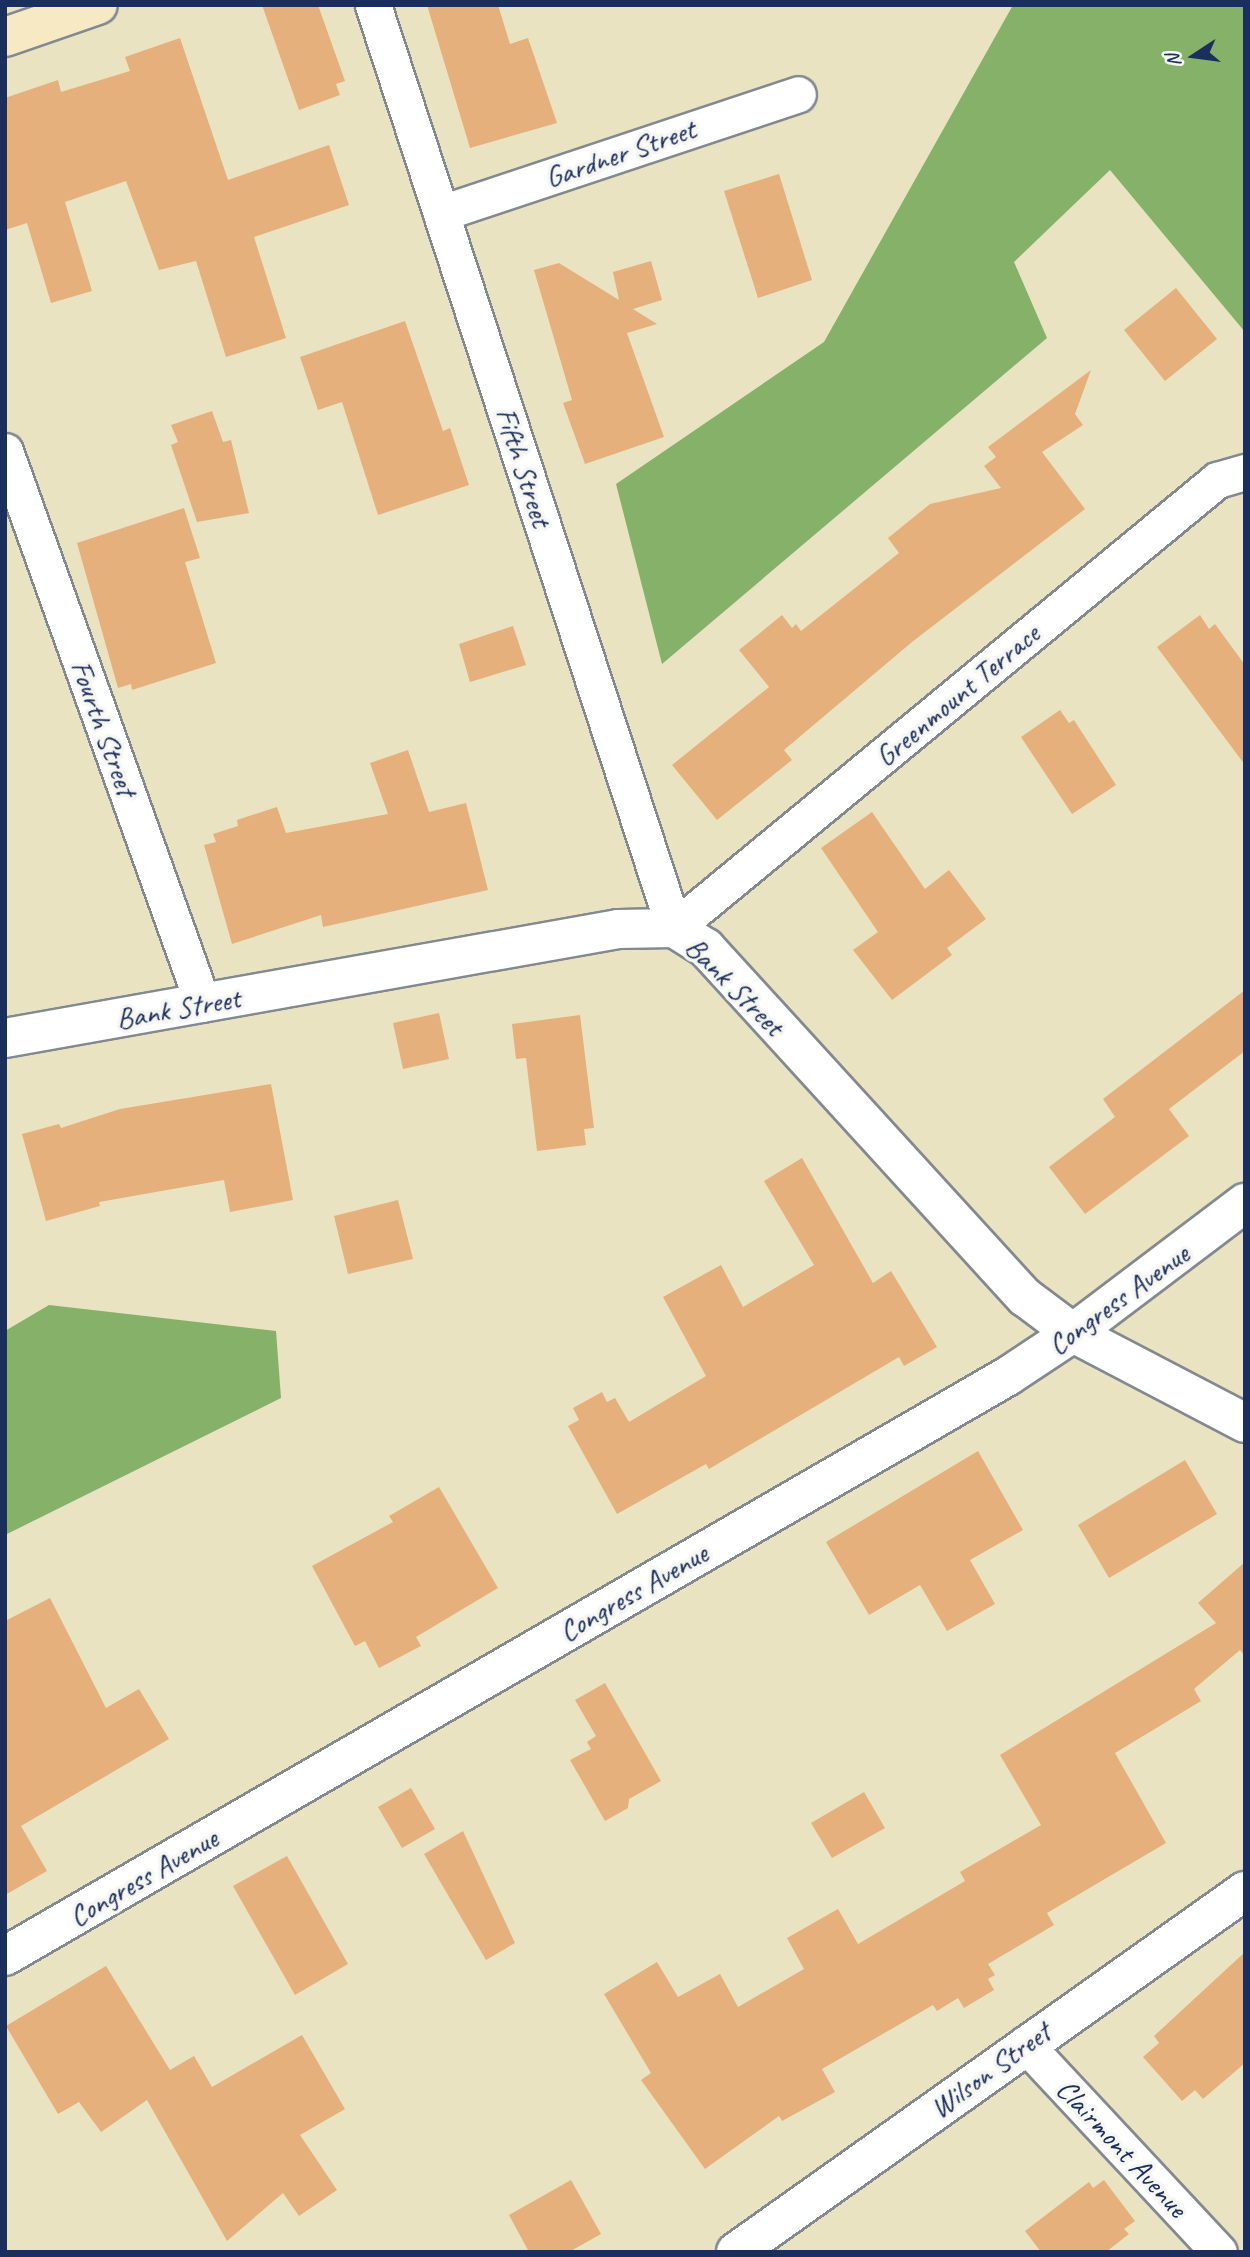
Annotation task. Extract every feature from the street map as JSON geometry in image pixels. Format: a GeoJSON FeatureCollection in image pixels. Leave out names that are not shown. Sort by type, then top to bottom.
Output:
{"type":"FeatureCollection","features":[{"type":"Feature","properties":{"kind":"main road"},"geometry":{"type":"LineString","coordinates":[[5,37],[98,5]]}},
{"type":"Feature","properties":{"kind":"street","name":"Fifth Street"},"geometry":{"type":"LineString","coordinates":[[373,5],[674,928]]}},
{"type":"Feature","properties":{"kind":"street","name":"Gardner Street"},"geometry":{"type":"LineString","coordinates":[[441,213],[799,93]]}},
{"type":"Feature","properties":{"kind":"street","name":"Fourth Street"},"geometry":{"type":"LineString","coordinates":[[5,451],[203,1004]]}},
{"type":"Feature","properties":{"kind":"street","name":"Greenmount Terrace"},"geometry":{"type":"LineString","coordinates":[[674,928],[1217,480],[1245,472]]}},
{"type":"Feature","properties":{"kind":"street","name":"Bank Street"},"geometry":{"type":"LineString","coordinates":[[5,1038],[618,929],[674,928],[706,948],[1004,1275],[1073,1334],[1245,1423]]}},
{"type":"Feature","properties":{"kind":"street","name":"Congress Avenue"},"geometry":{"type":"LineString","coordinates":[[5,1956],[1008,1376],[1073,1334],[1245,1203]]}},
{"type":"Feature","properties":{"kind":"street","name":"Wilson Street"},"geometry":{"type":"LineString","coordinates":[[736,2252],[1025,2044],[1245,1891]]}},
{"type":"Feature","properties":{"kind":"street","name":"Clairmont Avenue"},"geometry":{"type":"LineString","coordinates":[[1025,2044],[1219,2252]]}},
{"type":"Feature","properties":{"kind":"green space"},"geometry":{"type":"Polygon","coordinates":[[[1013,5],[1245,5],[1245,332],[1110,170],[1014,262],[1047,338],[662,664],[616,484],[824,342],[1013,5]]]}},
{"type":"Feature","properties":{"kind":"green space"},"geometry":{"type":"Polygon","coordinates":[[[49,1305],[276,1331],[281,1398],[5,1535],[5,1331],[49,1305]]]}},
{"type":"Feature","properties":{"kind":"building"},"geometry":{"type":"Polygon","coordinates":[[[262,5],[318,5],[345,81],[336,84],[340,95],[299,110],[262,5]]]}},
{"type":"Feature","properties":{"kind":"building"},"geometry":{"type":"Polygon","coordinates":[[[427,5],[498,5],[510,44],[528,38],[557,123],[470,148],[427,5]]]}},
{"type":"Feature","properties":{"kind":"building"},"geometry":{"type":"Polygon","coordinates":[[[180,38],[228,180],[329,145],[349,205],[254,237],[286,338],[226,357],[196,261],[159,270],[126,181],[65,202],[92,291],[51,303],[27,223],[5,230],[5,98],[58,80],[61,92],[130,71],[125,57],[180,38]]]}},
{"type":"Feature","properties":{"kind":"building"},"geometry":{"type":"Polygon","coordinates":[[[779,174],[812,280],[758,298],[724,191],[779,174]]]}},
{"type":"Feature","properties":{"kind":"building"},"geometry":{"type":"Polygon","coordinates":[[[651,261],[662,300],[633,309],[657,324],[627,333],[664,437],[585,464],[563,403],[572,400],[534,270],[559,263],[619,300],[613,272],[651,261]]]}},
{"type":"Feature","properties":{"kind":"building"},"geometry":{"type":"Polygon","coordinates":[[[1176,288],[1217,339],[1165,381],[1124,330],[1176,288]]]}},
{"type":"Feature","properties":{"kind":"building"},"geometry":{"type":"Polygon","coordinates":[[[405,321],[443,431],[450,428],[469,485],[378,515],[342,402],[318,410],[300,357],[405,321]]]}},
{"type":"Feature","properties":{"kind":"building"},"geometry":{"type":"Polygon","coordinates":[[[1091,370],[1075,414],[1083,425],[1042,452],[1085,509],[912,642],[784,750],[792,760],[717,820],[672,765],[769,687],[739,650],[782,615],[792,628],[796,624],[801,631],[899,553],[888,538],[930,504],[1001,488],[984,466],[996,457],[988,447],[1091,370]]]}},
{"type":"Feature","properties":{"kind":"building"},"geometry":{"type":"Polygon","coordinates":[[[212,411],[223,442],[231,440],[249,513],[197,522],[171,445],[178,442],[171,425],[212,411]]]}},
{"type":"Feature","properties":{"kind":"building"},"geometry":{"type":"Polygon","coordinates":[[[184,508],[200,558],[185,562],[216,663],[132,690],[131,684],[118,688],[77,543],[184,508]]]}},
{"type":"Feature","properties":{"kind":"building"},"geometry":{"type":"Polygon","coordinates":[[[1200,615],[1209,629],[1215,624],[1245,665],[1245,765],[1157,647],[1200,615]]]}},
{"type":"Feature","properties":{"kind":"building"},"geometry":{"type":"Polygon","coordinates":[[[513,626],[526,665],[470,682],[459,644],[513,626]]]}},
{"type":"Feature","properties":{"kind":"building"},"geometry":{"type":"Polygon","coordinates":[[[1060,710],[1069,723],[1074,720],[1116,785],[1072,814],[1021,737],[1060,710]]]}},
{"type":"Feature","properties":{"kind":"building"},"geometry":{"type":"Polygon","coordinates":[[[408,750],[429,812],[466,803],[488,890],[323,927],[321,915],[232,944],[204,845],[216,842],[213,834],[238,826],[237,820],[277,807],[286,833],[388,814],[370,763],[408,750]]]}},
{"type":"Feature","properties":{"kind":"building"},"geometry":{"type":"Polygon","coordinates":[[[872,812],[925,889],[949,870],[986,919],[947,948],[952,955],[892,1000],[853,950],[878,932],[821,848],[872,812]]]}},
{"type":"Feature","properties":{"kind":"building"},"geometry":{"type":"Polygon","coordinates":[[[1245,990],[1245,1051],[1169,1109],[1189,1136],[1085,1214],[1049,1167],[1115,1117],[1103,1099],[1245,990]]]}},
{"type":"Feature","properties":{"kind":"building"},"geometry":{"type":"Polygon","coordinates":[[[439,1013],[449,1059],[403,1069],[393,1023],[439,1013]]]}},
{"type":"Feature","properties":{"kind":"building"},"geometry":{"type":"Polygon","coordinates":[[[580,1015],[594,1128],[584,1129],[586,1145],[537,1151],[526,1058],[516,1059],[512,1024],[580,1015]]]}},
{"type":"Feature","properties":{"kind":"building"},"geometry":{"type":"Polygon","coordinates":[[[271,1084],[293,1200],[230,1212],[224,1180],[99,1202],[100,1206],[46,1221],[22,1134],[59,1124],[61,1128],[120,1109],[271,1084]]]}},
{"type":"Feature","properties":{"kind":"building"},"geometry":{"type":"Polygon","coordinates":[[[802,1158],[873,1283],[891,1271],[937,1347],[904,1366],[899,1357],[709,1469],[706,1464],[617,1514],[568,1426],[579,1420],[573,1408],[602,1392],[607,1402],[615,1398],[629,1422],[706,1376],[663,1297],[721,1265],[743,1307],[814,1265],[764,1181],[802,1158]]]}},
{"type":"Feature","properties":{"kind":"building"},"geometry":{"type":"Polygon","coordinates":[[[398,1200],[413,1259],[348,1274],[334,1216],[398,1200]]]}},
{"type":"Feature","properties":{"kind":"building"},"geometry":{"type":"Polygon","coordinates":[[[978,1451],[1023,1530],[970,1560],[995,1604],[947,1631],[920,1585],[869,1615],[826,1542],[978,1451]]]}},
{"type":"Feature","properties":{"kind":"building"},"geometry":{"type":"Polygon","coordinates":[[[1185,1460],[1217,1514],[1109,1578],[1078,1525],[1185,1460]]]}},
{"type":"Feature","properties":{"kind":"building"},"geometry":{"type":"Polygon","coordinates":[[[439,1487],[498,1588],[416,1637],[421,1646],[379,1668],[365,1641],[355,1646],[312,1566],[393,1522],[389,1516],[439,1487]]]}},
{"type":"Feature","properties":{"kind":"building"},"geometry":{"type":"Polygon","coordinates":[[[1245,1562],[1245,1656],[1240,1650],[1194,1689],[1201,1701],[1115,1753],[1166,1843],[1047,1913],[1054,1925],[988,1964],[995,1975],[988,1979],[994,1990],[964,2008],[958,1998],[937,2011],[933,2005],[822,2069],[835,2092],[782,2121],[779,2116],[705,2169],[641,2080],[651,2073],[604,1994],[657,1962],[678,1997],[720,1974],[738,2007],[804,1969],[787,1938],[838,1909],[858,1944],[965,1881],[960,1872],[1041,1825],[1000,1755],[1216,1623],[1198,1603],[1245,1562]]]}},
{"type":"Feature","properties":{"kind":"building"},"geometry":{"type":"Polygon","coordinates":[[[50,1598],[106,1708],[139,1689],[169,1739],[21,1826],[47,1871],[5,1895],[5,1621],[50,1598]]]}},
{"type":"Feature","properties":{"kind":"building"},"geometry":{"type":"Polygon","coordinates":[[[605,1683],[661,1781],[629,1799],[628,1808],[605,1821],[570,1760],[591,1749],[587,1742],[596,1736],[575,1700],[605,1683]]]}},
{"type":"Feature","properties":{"kind":"building"},"geometry":{"type":"Polygon","coordinates":[[[411,1788],[435,1829],[402,1848],[378,1807],[411,1788]]]}},
{"type":"Feature","properties":{"kind":"building"},"geometry":{"type":"Polygon","coordinates":[[[864,1792],[885,1828],[832,1858],[811,1823],[864,1792]]]}},
{"type":"Feature","properties":{"kind":"building"},"geometry":{"type":"Polygon","coordinates":[[[463,1831],[515,1943],[486,1960],[424,1854],[463,1831]]]}},
{"type":"Feature","properties":{"kind":"building"},"geometry":{"type":"Polygon","coordinates":[[[287,1856],[348,1964],[295,1995],[233,1886],[287,1856]]]}},
{"type":"Feature","properties":{"kind":"building"},"geometry":{"type":"Polygon","coordinates":[[[1245,1952],[1245,2063],[1203,2099],[1195,2090],[1182,2101],[1143,2057],[1159,2043],[1154,2036],[1245,1952]]]}},
{"type":"Feature","properties":{"kind":"building"},"geometry":{"type":"Polygon","coordinates":[[[106,1966],[170,2070],[194,2056],[212,2087],[302,2035],[345,2109],[300,2135],[337,2190],[299,2216],[283,2193],[227,2241],[147,2100],[101,2132],[79,2102],[58,2114],[6,2026],[106,1966]]]}},
{"type":"Feature","properties":{"kind":"building"},"geometry":{"type":"Polygon","coordinates":[[[571,2180],[601,2234],[569,2252],[529,2252],[509,2215],[571,2180]]]}},
{"type":"Feature","properties":{"kind":"building"},"geometry":{"type":"Polygon","coordinates":[[[1104,2180],[1135,2221],[1124,2229],[1129,2234],[1106,2252],[1041,2252],[1025,2231],[1089,2182],[1093,2188],[1104,2180]]]}}]}
